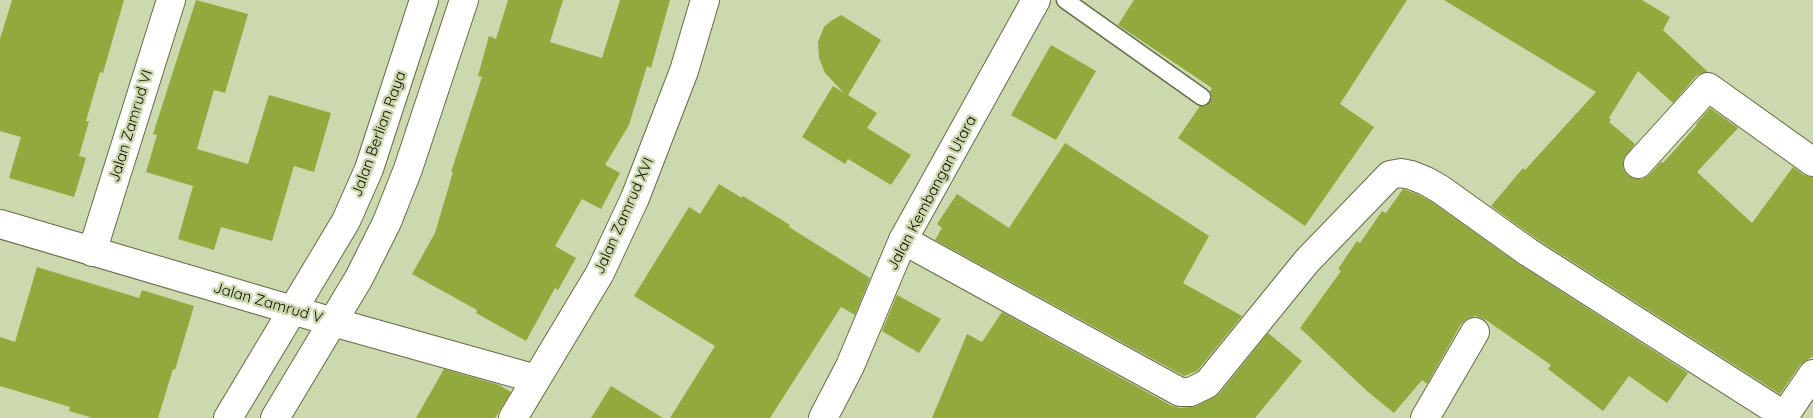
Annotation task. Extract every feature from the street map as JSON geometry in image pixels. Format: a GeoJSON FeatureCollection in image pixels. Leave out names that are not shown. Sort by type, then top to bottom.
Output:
{"type":"FeatureCollection","features":[{"type":"Feature","properties":{"kind":"street","name":"Jalan Zamrud VI"},"geometry":{"type":"LineString","coordinates":[[92,252],[171,0]]}},
{"type":"Feature","properties":{"kind":"street","name":"Jalan Berlian Raya"},"geometry":{"type":"LineString","coordinates":[[228,418],[346,221],[369,169],[424,0]]}},
{"type":"Feature","properties":{"kind":"street"},"geometry":{"type":"LineString","coordinates":[[275,418],[359,278],[387,222],[408,169],[464,0]]}},
{"type":"Feature","properties":{"kind":"street","name":"Jalan Zamrud XVI"},"geometry":{"type":"LineString","coordinates":[[513,418],[600,273],[635,198],[684,71],[705,0]]}},
{"type":"Feature","properties":{"kind":"street","name":"Jalan Kembangan Utara"},"geometry":{"type":"LineString","coordinates":[[823,418],[850,366],[904,240],[1036,0]]}},
{"type":"Feature","properties":{"kind":"street"},"geometry":{"type":"LineString","coordinates":[[1638,164],[1708,88],[1813,162]]}},
{"type":"Feature","properties":{"kind":"street"},"geometry":{"type":"LineString","coordinates":[[904,240],[1180,392],[1190,392],[1207,384],[1307,261],[1390,176],[1401,173],[1426,181],[1528,252],[1784,417],[1813,374]]}},
{"type":"Feature","properties":{"kind":"street","name":"Jalan Zamrud V"},"geometry":{"type":"LineString","coordinates":[[0,224],[293,311],[536,378]]}},
{"type":"Feature","properties":{"kind":"street"},"geometry":{"type":"LineString","coordinates":[[1425,418],[1475,332]]}},
{"type":"Feature","properties":{"kind":"lane"},"geometry":{"type":"LineString","coordinates":[[1065,0],[1202,97]]}},
{"type":"Feature","properties":{"kind":"building"},"geometry":{"type":"Polygon","coordinates":[[[12,0],[124,0],[103,73],[100,72],[86,121],[89,121],[79,156],[86,158],[74,197],[9,178],[21,137],[0,131],[0,39],[12,0]]]}},
{"type":"Feature","properties":{"kind":"building"},"geometry":{"type":"Polygon","coordinates":[[[196,0],[248,14],[225,93],[214,90],[197,149],[248,164],[269,95],[331,113],[314,172],[294,166],[272,241],[221,227],[214,250],[178,239],[193,186],[146,172],[157,135],[153,134],[196,0]]]}},
{"type":"Feature","properties":{"kind":"building"},"geometry":{"type":"Polygon","coordinates":[[[508,0],[563,0],[550,42],[602,58],[620,0],[670,0],[651,68],[647,66],[629,125],[605,165],[620,173],[601,209],[582,199],[555,246],[576,258],[558,290],[555,288],[526,341],[476,313],[477,310],[412,274],[435,233],[453,172],[451,172],[482,77],[478,76],[489,36],[496,39],[508,0]]]}},
{"type":"Feature","properties":{"kind":"building"},"geometry":{"type":"Polygon","coordinates":[[[1134,0],[1407,0],[1340,104],[1374,127],[1305,226],[1178,138],[1200,106],[1206,106],[1210,102],[1212,97],[1210,91],[1212,88],[1118,25],[1134,0]]]}},
{"type":"Feature","properties":{"kind":"building"},"geometry":{"type":"Polygon","coordinates":[[[1444,0],[1642,0],[1670,17],[1663,30],[1708,72],[1696,76],[1673,103],[1638,71],[1609,118],[1611,120],[1609,122],[1635,144],[1623,160],[1623,168],[1627,175],[1635,179],[1642,179],[1649,175],[1661,162],[1663,163],[1710,108],[1738,128],[1697,172],[1752,223],[1793,167],[1804,175],[1813,177],[1813,356],[1800,365],[1780,394],[1537,239],[1491,206],[1523,168],[1525,170],[1596,92],[1444,0]]]}},
{"type":"Feature","properties":{"kind":"building"},"geometry":{"type":"Polygon","coordinates":[[[841,15],[881,40],[848,95],[877,113],[867,128],[911,155],[891,185],[848,159],[845,164],[802,137],[833,86],[844,93],[825,73],[819,58],[818,42],[824,27],[841,15]]]}},
{"type":"Feature","properties":{"kind":"building"},"geometry":{"type":"Polygon","coordinates":[[[1051,45],[1096,71],[1056,140],[1011,115],[1051,45]]]}},
{"type":"Feature","properties":{"kind":"building"},"geometry":{"type":"Polygon","coordinates":[[[1065,143],[1209,236],[1183,283],[1242,316],[1197,371],[1184,376],[935,240],[942,228],[937,224],[957,194],[1009,228],[1065,143]]]}},
{"type":"Feature","properties":{"kind":"building"},"geometry":{"type":"Polygon","coordinates":[[[719,184],[742,198],[743,196],[790,225],[789,227],[870,278],[855,315],[841,307],[770,418],[670,418],[715,346],[634,296],[689,207],[700,214],[719,184]]]}},
{"type":"Feature","properties":{"kind":"building"},"geometry":{"type":"Polygon","coordinates":[[[1403,189],[1432,202],[1520,265],[1688,373],[1667,403],[1629,376],[1603,411],[1548,369],[1551,365],[1486,320],[1475,316],[1461,324],[1427,384],[1422,380],[1394,413],[1367,391],[1300,328],[1341,271],[1338,269],[1357,241],[1360,243],[1382,211],[1386,213],[1403,189]]]}},
{"type":"Feature","properties":{"kind":"building"},"geometry":{"type":"Polygon","coordinates":[[[37,267],[139,298],[142,290],[194,306],[158,418],[93,418],[69,411],[70,407],[0,386],[0,337],[15,342],[37,267]]]}},
{"type":"Feature","properties":{"kind":"building"},"geometry":{"type":"Polygon","coordinates":[[[897,295],[941,319],[919,353],[882,331],[897,295]]]}},
{"type":"Feature","properties":{"kind":"building"},"geometry":{"type":"Polygon","coordinates":[[[1002,312],[1172,406],[1180,408],[1196,406],[1219,394],[1268,333],[1302,361],[1255,418],[932,418],[967,334],[982,342],[1002,312]]]}},
{"type":"Feature","properties":{"kind":"building"},"geometry":{"type":"Polygon","coordinates":[[[444,369],[499,385],[511,392],[495,418],[416,418],[444,369]]]}},
{"type":"Feature","properties":{"kind":"building"},"geometry":{"type":"Polygon","coordinates":[[[611,386],[663,418],[591,418],[611,386]]]}}]}
